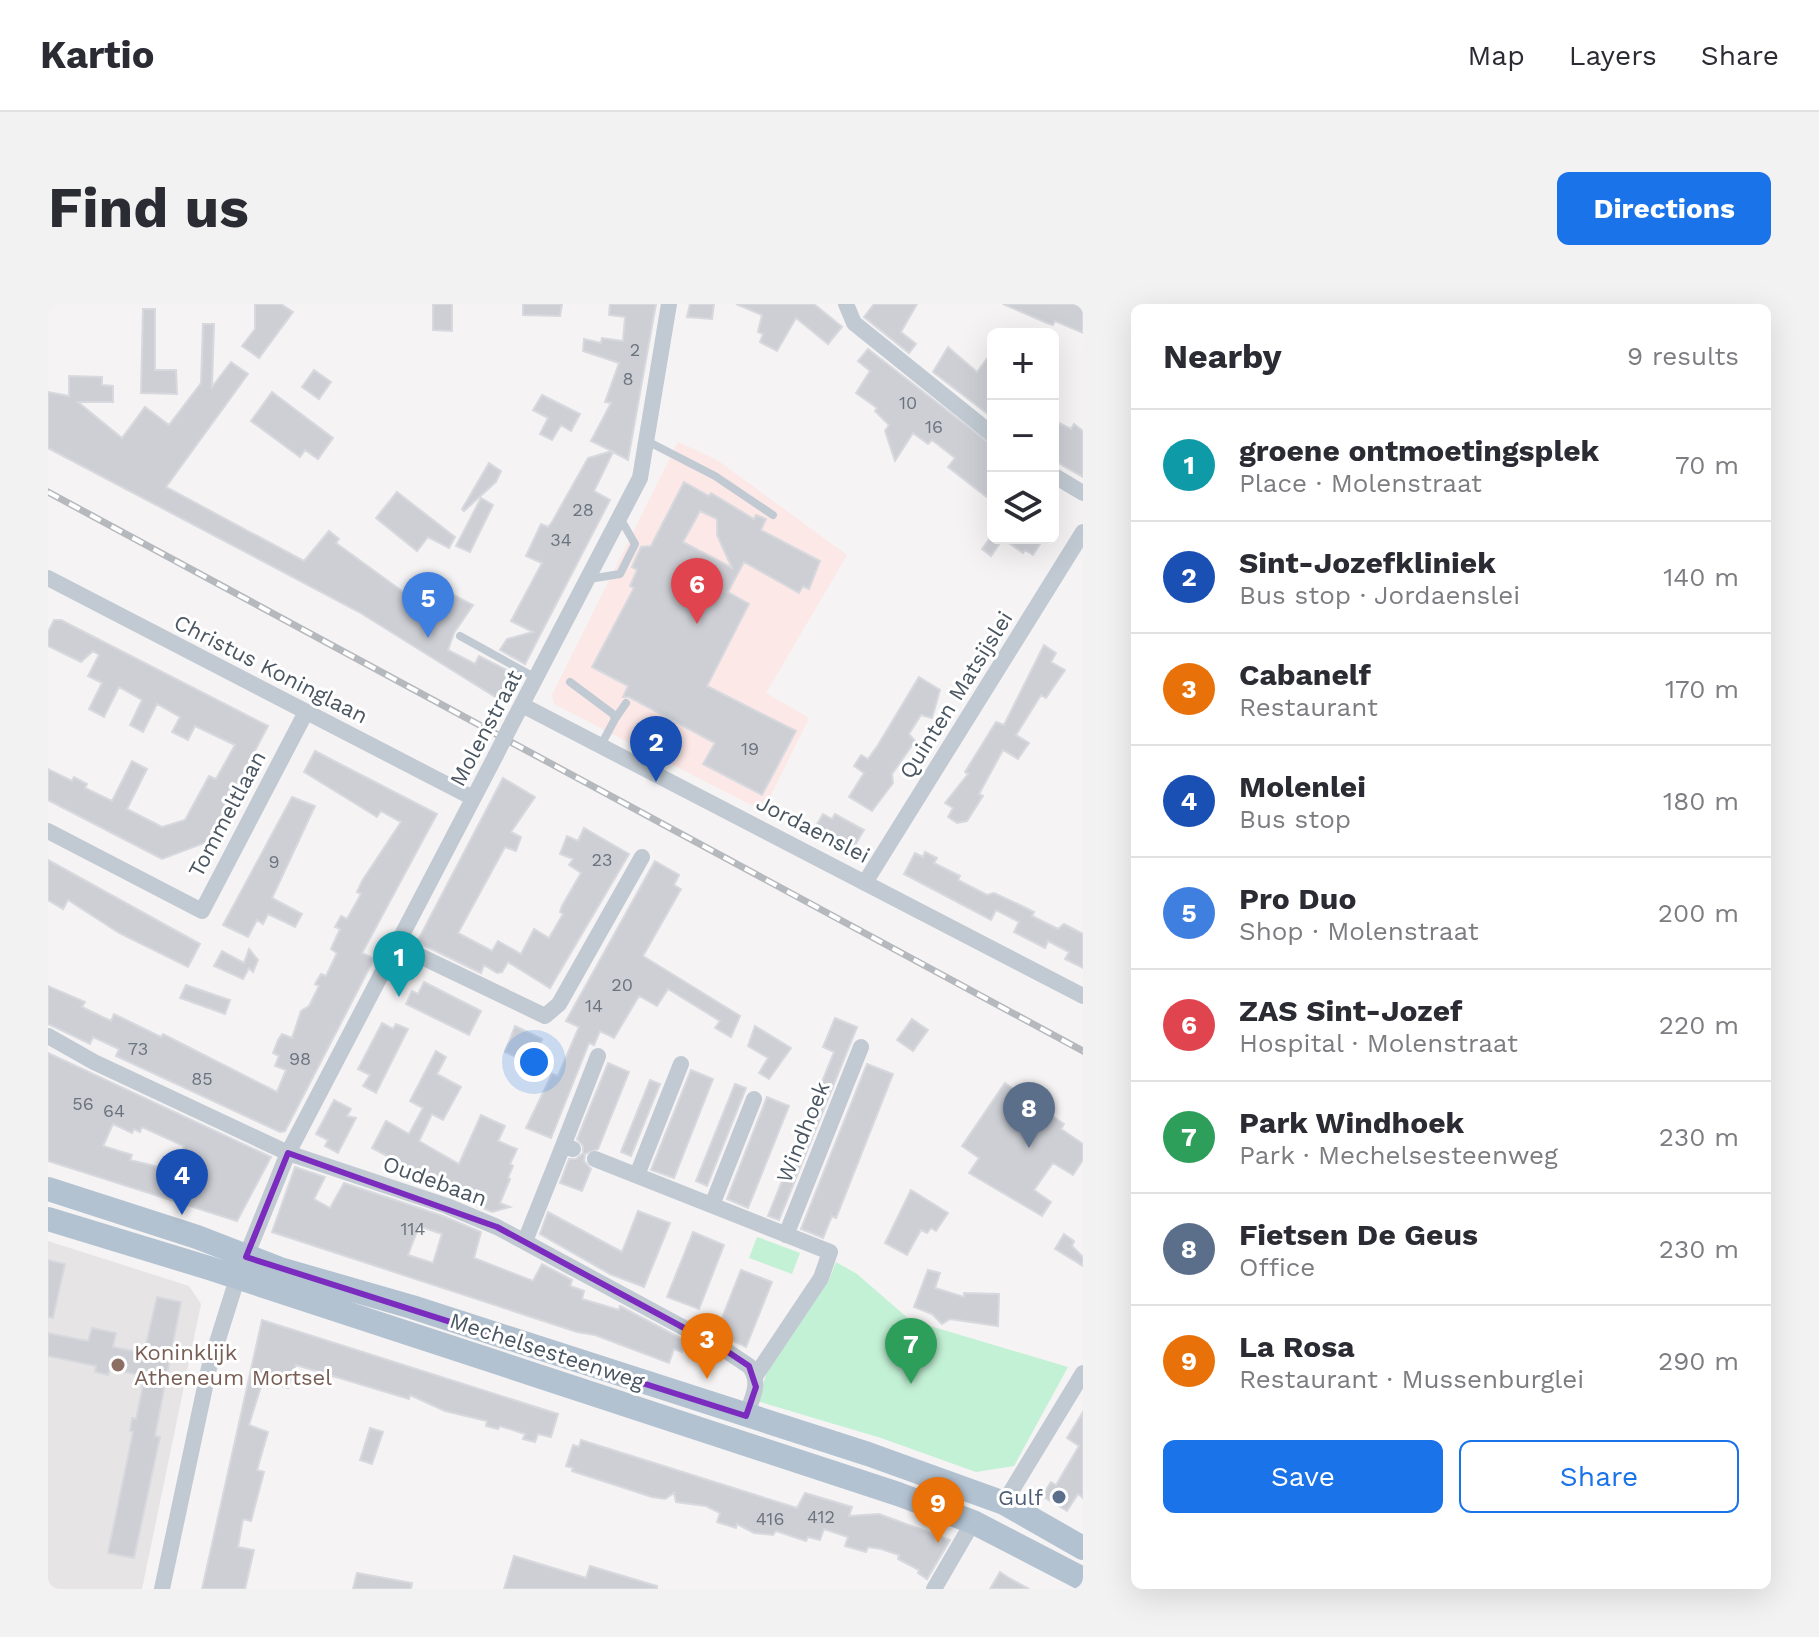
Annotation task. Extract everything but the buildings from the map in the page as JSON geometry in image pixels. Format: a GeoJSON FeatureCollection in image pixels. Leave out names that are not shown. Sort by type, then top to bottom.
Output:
{"type":"FeatureCollection","features":[{"type":"Feature","properties":{"kind":"main road","name":"Mechelsesteenweg"},"geometry":{"type":"LineString","coordinates":[[48,1189],[214,1243],[241,1268],[973,1522],[1083,1579]]}},
{"type":"Feature","properties":{"kind":"main road","name":"Mechelsesteenweg"},"geometry":{"type":"LineString","coordinates":[[48,1219],[241,1268],[746,1416],[1004,1503],[1083,1548]]}},
{"type":"Feature","properties":{"kind":"street","name":"Molenstraat"},"geometry":{"type":"LineString","coordinates":[[162,1589],[209,1368],[241,1268],[288,1153],[640,478],[669,304]]}},
{"type":"Feature","properties":{"kind":"street"},"geometry":{"type":"LineString","coordinates":[[846,304],[854,323],[987,430]]}},
{"type":"Feature","properties":{"kind":"street"},"geometry":{"type":"LineString","coordinates":[[1059,479],[1083,493]]}},
{"type":"Feature","properties":{"kind":"street","name":"Quinten Matsijslei"},"geometry":{"type":"LineString","coordinates":[[866,881],[1083,532]]}},
{"type":"Feature","properties":{"kind":"street","name":"Christus Koninglaan"},"geometry":{"type":"LineString","coordinates":[[48,578],[473,798]]}},
{"type":"Feature","properties":{"kind":"street","name":"Jordaenslei"},"geometry":{"type":"LineString","coordinates":[[522,705],[1083,996]]}},
{"type":"Feature","properties":{"kind":"street","name":"Tommeltlaan"},"geometry":{"type":"LineString","coordinates":[[48,831],[202,911],[306,712]]}},
{"type":"Feature","properties":{"kind":"street"},"geometry":{"type":"LineString","coordinates":[[397,945],[545,1016],[559,1004],[642,857]]}},
{"type":"Feature","properties":{"kind":"street","name":"Oudebaan"},"geometry":{"type":"LineString","coordinates":[[48,1036],[94,1062],[288,1153],[447,1206],[525,1241],[725,1350],[756,1375]]}},
{"type":"Feature","properties":{"kind":"street","name":"Windhoek"},"geometry":{"type":"LineString","coordinates":[[786,1235],[861,1047]]}},
{"type":"Feature","properties":{"kind":"street"},"geometry":{"type":"LineString","coordinates":[[525,1241],[568,1148],[598,1056]]}},
{"type":"Feature","properties":{"kind":"street"},"geometry":{"type":"LineString","coordinates":[[637,1175],[681,1064]]}},
{"type":"Feature","properties":{"kind":"street"},"geometry":{"type":"LineString","coordinates":[[712,1205],[754,1099]]}},
{"type":"Feature","properties":{"kind":"street"},"geometry":{"type":"LineString","coordinates":[[595,1159],[830,1252],[821,1278],[756,1375],[746,1416]]}},
{"type":"Feature","properties":{"kind":"street"},"geometry":{"type":"LineString","coordinates":[[1004,1503],[1083,1373]]}},
{"type":"Feature","properties":{"kind":"street"},"geometry":{"type":"LineString","coordinates":[[934,1589],[973,1522]]}},
{"type":"Feature","properties":{"kind":"lane"},"geometry":{"type":"LineString","coordinates":[[647,441],[715,476],[773,515]]}},
{"type":"Feature","properties":{"kind":"lane"},"geometry":{"type":"LineString","coordinates":[[588,579],[620,574],[626,565],[635,544],[620,518]]}},
{"type":"Feature","properties":{"kind":"lane"},"geometry":{"type":"LineString","coordinates":[[460,636],[536,678]]}},
{"type":"Feature","properties":{"kind":"lane"},"geometry":{"type":"LineString","coordinates":[[570,682],[615,719]]}},
{"type":"Feature","properties":{"kind":"lane"},"geometry":{"type":"LineString","coordinates":[[601,745],[626,703]]}},
{"type":"Feature","properties":{"kind":"lane"},"geometry":{"type":"LineString","coordinates":[[48,1195],[194,1242],[214,1243]]}},
{"type":"Feature","properties":{"kind":"highlighted area"},"geometry":{"type":"Polygon","coordinates":[[[288,1153],[497,1227],[725,1350],[749,1366],[756,1387],[746,1416],[246,1257],[288,1153]]]}},
{"type":"Feature","properties":{"kind":"shaded area"},"geometry":{"type":"Polygon","coordinates":[[[678,442],[717,460],[847,555],[766,693],[809,718],[763,811],[554,704],[552,695],[678,442]]]}},
{"type":"Feature","properties":{"kind":"shaded area","name":"Koninklijk Atheneum Mortsel"},"geometry":{"type":"Polygon","coordinates":[[[48,1241],[189,1286],[201,1304],[142,1589],[48,1589],[48,1241]]]}},
{"type":"Feature","properties":{"kind":"green space"},"geometry":{"type":"Polygon","coordinates":[[[757,1237],[800,1253],[792,1274],[749,1258],[757,1237]]]}},
{"type":"Feature","properties":{"kind":"green space"},"geometry":{"type":"Polygon","coordinates":[[[836,1262],[857,1274],[910,1320],[1068,1367],[1014,1466],[976,1472],[881,1438],[757,1401],[770,1364],[829,1280],[836,1262]]]}},
{"type":"Feature","properties":{"kind":"railway"},"geometry":{"type":"LineString","coordinates":[[48,492],[1083,1051]]}},
{"type":"Feature","properties":{"kind":"place","name":"ZAS Sint-Jozef"},"geometry":{"type":"Point","coordinates":[697,624]}},
{"type":"Feature","properties":{"kind":"place","name":"Pro Duo"},"geometry":{"type":"Point","coordinates":[428,638]}},
{"type":"Feature","properties":{"kind":"place","name":"Sint-Jozefkliniek"},"geometry":{"type":"Point","coordinates":[656,782]}},
{"type":"Feature","properties":{"kind":"place","name":"groene ontmoetingsplek"},"geometry":{"type":"Point","coordinates":[399,997]}},
{"type":"Feature","properties":{"kind":"place","name":"Fietsen De Geus"},"geometry":{"type":"Point","coordinates":[1029,1148]}},
{"type":"Feature","properties":{"kind":"place","name":"Molenlei"},"geometry":{"type":"Point","coordinates":[182,1215]}},
{"type":"Feature","properties":{"kind":"place","name":"Koninklijk Atheneum Mortsel"},"geometry":{"type":"Point","coordinates":[118,1365]}},
{"type":"Feature","properties":{"kind":"place","name":"Cabanelf"},"geometry":{"type":"Point","coordinates":[707,1379]}},
{"type":"Feature","properties":{"kind":"place","name":"Park Windhoek"},"geometry":{"type":"Point","coordinates":[911,1384]}},
{"type":"Feature","properties":{"kind":"place","name":"Gulf"},"geometry":{"type":"Point","coordinates":[1059,1497]}},
{"type":"Feature","properties":{"kind":"place","name":"La Rosa"},"geometry":{"type":"Point","coordinates":[938,1543]}}]}
